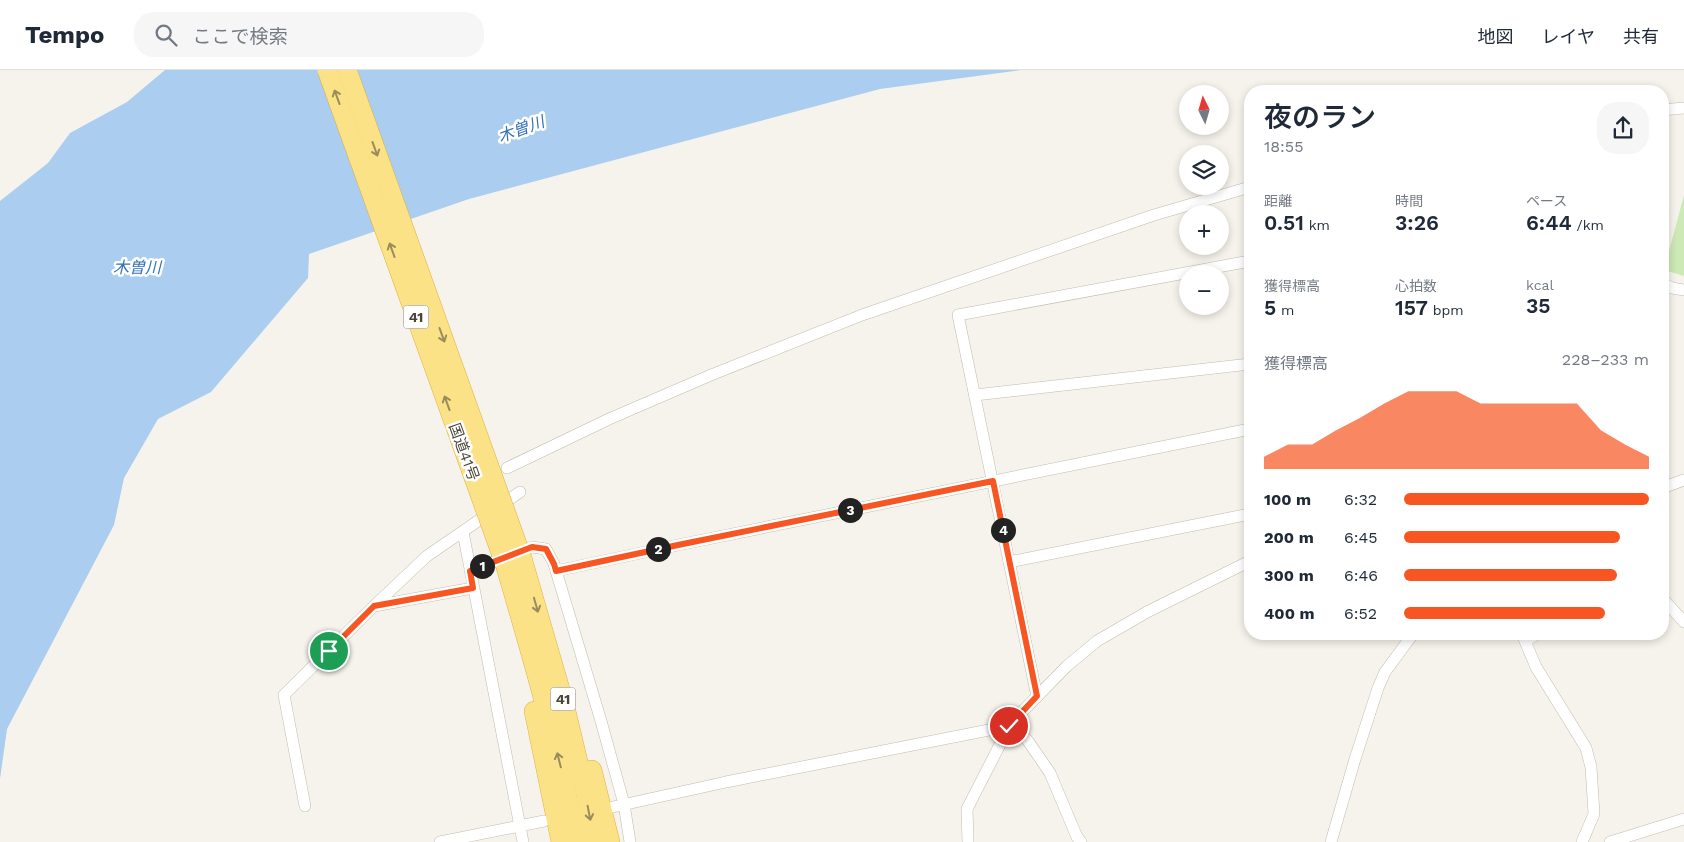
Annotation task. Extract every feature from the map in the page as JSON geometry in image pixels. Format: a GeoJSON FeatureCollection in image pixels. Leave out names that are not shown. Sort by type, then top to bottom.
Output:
{"type":"FeatureCollection","features":[{"type":"Feature","properties":{"kind":"highway","name":"国道41号"},"geometry":{"type":"LineString","coordinates":[[327,70],[513,561],[564,702],[586,795],[594,842]]}},
{"type":"Feature","properties":{"kind":"highway","name":"国道41号"},"geometry":{"type":"LineString","coordinates":[[347,70],[513,561],[519,612],[546,706],[568,798],[576,842]]}},
{"type":"Feature","properties":{"kind":"highway"},"geometry":{"type":"LineString","coordinates":[[519,612],[518,632],[561,842]]}},
{"type":"Feature","properties":{"kind":"highway"},"geometry":{"type":"LineString","coordinates":[[564,702],[583,737],[610,842]]}},
{"type":"Feature","properties":{"kind":"street"},"geometry":{"type":"LineString","coordinates":[[1669,109],[1684,108]]}},
{"type":"Feature","properties":{"kind":"street"},"geometry":{"type":"LineString","coordinates":[[507,468],[609,419],[711,375],[862,316],[1154,215],[1244,189]]}},
{"type":"Feature","properties":{"kind":"street"},"geometry":{"type":"LineString","coordinates":[[1037,696],[958,315],[1244,262]]}},
{"type":"Feature","properties":{"kind":"street"},"geometry":{"type":"LineString","coordinates":[[1669,286],[1684,290]]}},
{"type":"Feature","properties":{"kind":"street"},"geometry":{"type":"LineString","coordinates":[[975,395],[1244,365]]}},
{"type":"Feature","properties":{"kind":"street"},"geometry":{"type":"LineString","coordinates":[[556,571],[1244,430]]}},
{"type":"Feature","properties":{"kind":"street"},"geometry":{"type":"LineString","coordinates":[[1669,485],[1684,480]]}},
{"type":"Feature","properties":{"kind":"street"},"geometry":{"type":"LineString","coordinates":[[305,806],[284,695],[427,556],[520,492]]}},
{"type":"Feature","properties":{"kind":"street"},"geometry":{"type":"LineString","coordinates":[[1010,562],[1244,515]]}},
{"type":"Feature","properties":{"kind":"street"},"geometry":{"type":"LineString","coordinates":[[463,532],[523,842]]}},
{"type":"Feature","properties":{"kind":"street"},"geometry":{"type":"LineString","coordinates":[[470,571],[532,547],[546,549],[554,564],[601,721],[618,806],[630,842]]}},
{"type":"Feature","properties":{"kind":"street"},"geometry":{"type":"LineString","coordinates":[[968,842],[967,810],[1010,725],[1037,696],[1067,666],[1097,641],[1147,612],[1244,564]]}},
{"type":"Feature","properties":{"kind":"street"},"geometry":{"type":"LineString","coordinates":[[374,606],[473,588]]}},
{"type":"Feature","properties":{"kind":"street"},"geometry":{"type":"LineString","coordinates":[[1669,606],[1684,622]]}},
{"type":"Feature","properties":{"kind":"street"},"geometry":{"type":"LineString","coordinates":[[1331,842],[1378,688],[1385,672],[1409,640]]}},
{"type":"Feature","properties":{"kind":"street"},"geometry":{"type":"LineString","coordinates":[[1525,640],[1536,668],[1586,748],[1589,758],[1594,814],[1582,842]]}},
{"type":"Feature","properties":{"kind":"street"},"geometry":{"type":"LineString","coordinates":[[618,806],[726,782],[1010,725]]}},
{"type":"Feature","properties":{"kind":"street"},"geometry":{"type":"LineString","coordinates":[[1010,725],[1028,741],[1050,772],[1077,837],[1081,842]]}},
{"type":"Feature","properties":{"kind":"street"},"geometry":{"type":"LineString","coordinates":[[1610,842],[1684,819]]}},
{"type":"Feature","properties":{"kind":"street"},"geometry":{"type":"LineString","coordinates":[[440,842],[544,821]]}},
{"type":"Feature","properties":{"kind":"green space"},"geometry":{"type":"Polygon","coordinates":[[[1684,195],[1684,276],[1669,272],[1669,251],[1684,195]]]}},
{"type":"Feature","properties":{"kind":"water","name":"木曽川"},"geometry":{"type":"Polygon","coordinates":[[[165,70],[1021,70],[880,89],[469,199],[309,254],[308,278],[211,392],[158,419],[124,478],[114,525],[7,729],[0,779],[0,201],[48,163],[70,133],[127,102],[165,70]]]}},
{"type":"Feature","properties":{"kind":"route"},"geometry":{"type":"LineString","coordinates":[[329,651],[374,606],[473,588],[470,571],[532,547],[546,549],[556,571],[993,481],[1037,696],[1009,726]]}}]}
